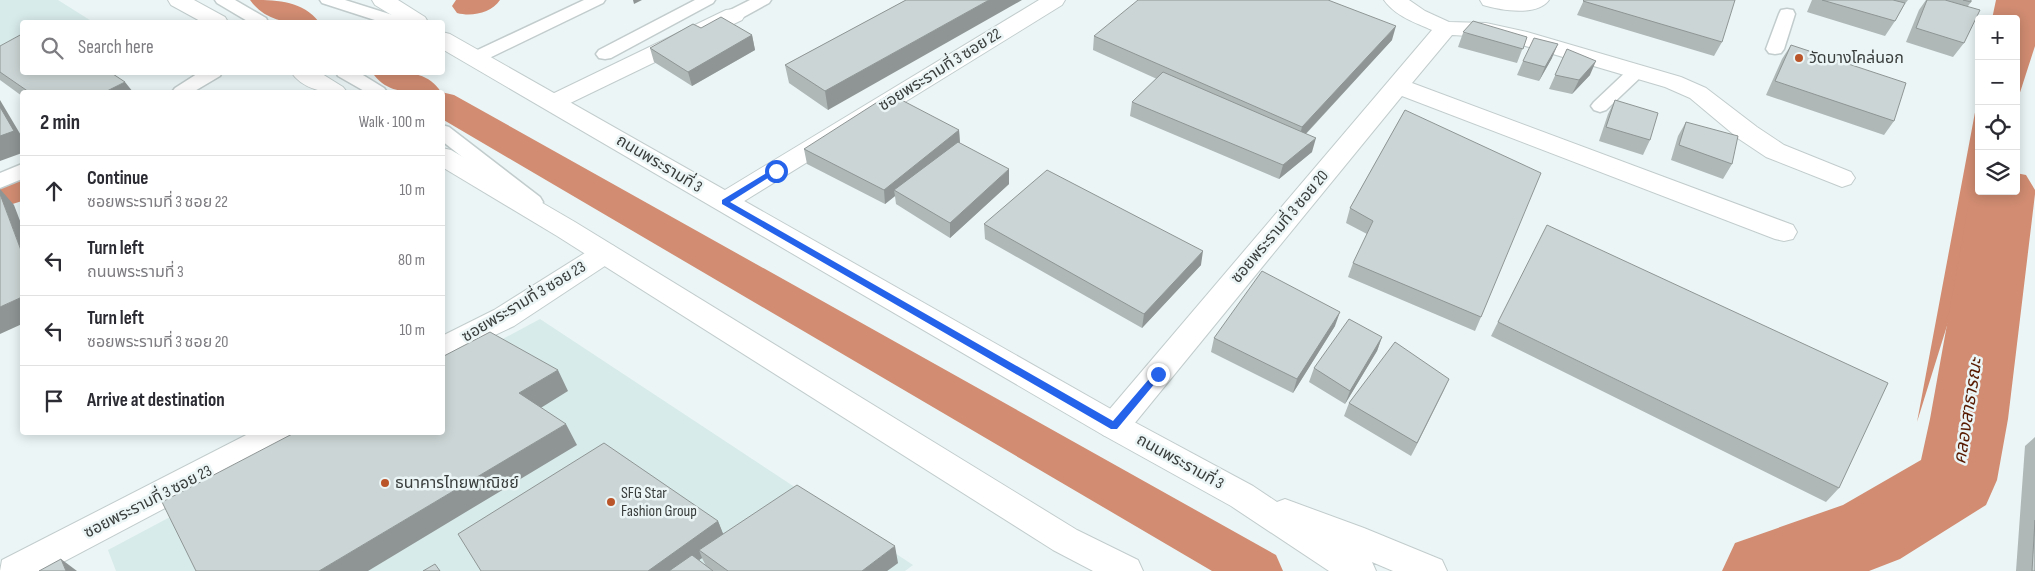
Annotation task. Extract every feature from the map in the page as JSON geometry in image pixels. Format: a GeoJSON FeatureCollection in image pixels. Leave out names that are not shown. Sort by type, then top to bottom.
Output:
{"type":"FeatureCollection","features":[{"type":"Feature","properties":{"kind":"street"},"geometry":{"type":"LineString","coordinates":[[179,0],[214,20]]}},
{"type":"Feature","properties":{"kind":"street"},"geometry":{"type":"LineString","coordinates":[[383,0],[414,20]]}},
{"type":"Feature","properties":{"kind":"street","name":"ซอยพระรามที่ 3 ซอย 22"},"geometry":{"type":"LineString","coordinates":[[724,202],[1054,0]]}},
{"type":"Feature","properties":{"kind":"street"},"geometry":{"type":"LineString","coordinates":[[1395,0],[1417,16],[1446,28],[1486,30],[1527,38],[1672,82],[1698,93],[1774,151],[1842,178]]}},
{"type":"Feature","properties":{"kind":"street"},"geometry":{"type":"LineString","coordinates":[[1490,0],[1504,4],[1520,4],[1538,0]]}},
{"type":"Feature","properties":{"kind":"street"},"geometry":{"type":"LineString","coordinates":[[554,102],[734,15]]}},
{"type":"Feature","properties":{"kind":"street","name":"ซอยพระรามที่ 3 ซอย 20"},"geometry":{"type":"LineString","coordinates":[[1114,426],[1446,28]]}},
{"type":"Feature","properties":{"kind":"street","name":"ถนนพระรามที่ 3"},"geometry":{"type":"LineString","coordinates":[[445,40],[1114,426],[1242,496],[1319,548],[1359,571]]}},
{"type":"Feature","properties":{"kind":"street"},"geometry":{"type":"LineString","coordinates":[[307,75],[332,90]]}},
{"type":"Feature","properties":{"kind":"street"},"geometry":{"type":"LineString","coordinates":[[1397,86],[1784,232]]}},
{"type":"Feature","properties":{"kind":"street"},"geometry":{"type":"LineString","coordinates":[[445,158],[605,253],[1065,540],[1126,571]]}},
{"type":"Feature","properties":{"kind":"street","name":"ซอยพระรามที่ 3 ซอย 23"},"geometry":{"type":"LineString","coordinates":[[445,348],[504,318],[605,253]]}},
{"type":"Feature","properties":{"kind":"street","name":"ซอยพระรามที่ 3 ซอย 23"},"geometry":{"type":"LineString","coordinates":[[14,571],[275,435]]}},
{"type":"Feature","properties":{"kind":"street","name":"ถนนพระรามที่ 3"},"geometry":{"type":"LineString","coordinates":[[1242,496],[1352,538],[1430,571]]}},
{"type":"Feature","properties":{"kind":"street"},"geometry":{"type":"LineString","coordinates":[[1065,540],[1102,571]]}},
{"type":"Feature","properties":{"kind":"lane"},"geometry":{"type":"LineString","coordinates":[[223,0],[257,20]]}},
{"type":"Feature","properties":{"kind":"lane"},"geometry":{"type":"LineString","coordinates":[[328,0],[390,20]]}},
{"type":"Feature","properties":{"kind":"lane"},"geometry":{"type":"LineString","coordinates":[[477,57],[597,0]]}},
{"type":"Feature","properties":{"kind":"lane"},"geometry":{"type":"LineString","coordinates":[[605,54],[707,0]]}},
{"type":"Feature","properties":{"kind":"lane"},"geometry":{"type":"LineString","coordinates":[[734,15],[763,0]]}},
{"type":"Feature","properties":{"kind":"lane"},"geometry":{"type":"LineString","coordinates":[[1775,49],[1791,5]]}},
{"type":"Feature","properties":{"kind":"lane"},"geometry":{"type":"LineString","coordinates":[[1600,106],[1638,71]]}},
{"type":"Feature","properties":{"kind":"lane"},"geometry":{"type":"LineString","coordinates":[[183,90],[209,75]]}},
{"type":"Feature","properties":{"kind":"lane"},"geometry":{"type":"LineString","coordinates":[[349,75],[375,90]]}},
{"type":"Feature","properties":{"kind":"lane"},"geometry":{"type":"LineString","coordinates":[[445,133],[566,229]]}},
{"type":"Feature","properties":{"kind":"lane"},"geometry":{"type":"LineString","coordinates":[[0,181],[20,172]]}},
{"type":"Feature","properties":{"kind":"shaded area"},"geometry":{"type":"Polygon","coordinates":[[[0,0],[58,0],[90,20],[20,20],[20,62],[0,69],[0,0]]]}},
{"type":"Feature","properties":{"kind":"shaded area"},"geometry":{"type":"Polygon","coordinates":[[[1996,0],[2035,0],[2035,46],[2020,93],[2020,15],[1993,15],[1996,0]]]}},
{"type":"Feature","properties":{"kind":"shaded area"},"geometry":{"type":"Polygon","coordinates":[[[1975,112],[1975,195],[1988,195],[1917,422],[1975,112]]]}},
{"type":"Feature","properties":{"kind":"shaded area"},"geometry":{"type":"Polygon","coordinates":[[[540,319],[913,565],[905,571],[116,571],[108,550],[324,435],[445,435],[445,370],[540,319]]]}},
{"type":"Feature","properties":{"kind":"building"},"geometry":{"type":"Polygon","coordinates":[[[906,0],[989,0],[825,91],[785,65],[906,0]]]}},
{"type":"Feature","properties":{"kind":"building"},"geometry":{"type":"Polygon","coordinates":[[[1138,0],[1328,0],[1396,26],[1302,127],[1094,36],[1138,0]]]}},
{"type":"Feature","properties":{"kind":"building"},"geometry":{"type":"Polygon","coordinates":[[[1584,0],[1735,0],[1722,42],[1584,0]]]}},
{"type":"Feature","properties":{"kind":"building"},"geometry":{"type":"Polygon","coordinates":[[[1822,0],[1893,0],[1905,3],[1895,21],[1822,0]]]}},
{"type":"Feature","properties":{"kind":"building"},"geometry":{"type":"Polygon","coordinates":[[[1927,0],[1945,0],[1980,10],[1978,15],[1975,15],[1975,20],[1964,43],[1916,28],[1927,0]]]}},
{"type":"Feature","properties":{"kind":"building"},"geometry":{"type":"Polygon","coordinates":[[[721,17],[752,35],[688,72],[650,48],[693,24],[701,28],[721,17]]]}},
{"type":"Feature","properties":{"kind":"building"},"geometry":{"type":"Polygon","coordinates":[[[1473,21],[1527,37],[1523,49],[1463,32],[1473,21]]]}},
{"type":"Feature","properties":{"kind":"building"},"geometry":{"type":"Polygon","coordinates":[[[20,35],[20,75],[114,75],[125,82],[109,90],[26,90],[0,72],[0,46],[20,35]]]}},
{"type":"Feature","properties":{"kind":"building"},"geometry":{"type":"Polygon","coordinates":[[[1534,38],[1558,44],[1545,67],[1523,61],[1534,38]]]}},
{"type":"Feature","properties":{"kind":"building"},"geometry":{"type":"Polygon","coordinates":[[[1791,45],[1906,83],[1894,121],[1775,81],[1791,45]]]}},
{"type":"Feature","properties":{"kind":"building"},"geometry":{"type":"Polygon","coordinates":[[[1567,49],[1596,61],[1579,80],[1555,75],[1567,49]]]}},
{"type":"Feature","properties":{"kind":"building"},"geometry":{"type":"Polygon","coordinates":[[[1163,72],[1316,138],[1283,165],[1132,102],[1163,72]]]}},
{"type":"Feature","properties":{"kind":"building"},"geometry":{"type":"Polygon","coordinates":[[[890,94],[959,130],[884,190],[804,149],[890,94]]]}},
{"type":"Feature","properties":{"kind":"building"},"geometry":{"type":"Polygon","coordinates":[[[1615,100],[1658,113],[1650,140],[1606,127],[1615,100]]]}},
{"type":"Feature","properties":{"kind":"building"},"geometry":{"type":"Polygon","coordinates":[[[0,107],[14,131],[0,136],[0,107]]]}},
{"type":"Feature","properties":{"kind":"building"},"geometry":{"type":"Polygon","coordinates":[[[1405,110],[1541,173],[1481,317],[1353,263],[1373,221],[1350,208],[1405,110]]]}},
{"type":"Feature","properties":{"kind":"building"},"geometry":{"type":"Polygon","coordinates":[[[1686,122],[1738,136],[1732,164],[1679,145],[1686,122]]]}},
{"type":"Feature","properties":{"kind":"building"},"geometry":{"type":"Polygon","coordinates":[[[958,142],[1009,169],[950,223],[894,190],[958,142]]]}},
{"type":"Feature","properties":{"kind":"building"},"geometry":{"type":"Polygon","coordinates":[[[1047,170],[1203,251],[1144,314],[984,224],[1047,170]]]}},
{"type":"Feature","properties":{"kind":"building"},"geometry":{"type":"Polygon","coordinates":[[[0,194],[20,248],[20,298],[0,307],[0,194]]]}},
{"type":"Feature","properties":{"kind":"building"},"geometry":{"type":"Polygon","coordinates":[[[1547,225],[1888,383],[1839,488],[1498,322],[1547,225]]]}},
{"type":"Feature","properties":{"kind":"building"},"geometry":{"type":"Polygon","coordinates":[[[1262,271],[1340,312],[1297,379],[1214,338],[1262,271]]]}},
{"type":"Feature","properties":{"kind":"building"},"geometry":{"type":"Polygon","coordinates":[[[1349,319],[1382,337],[1350,391],[1314,368],[1349,319]]]}},
{"type":"Feature","properties":{"kind":"building","name":"ธนาคารไทยพาณิชย์"},"geometry":{"type":"Polygon","coordinates":[[[490,332],[558,370],[519,393],[566,424],[319,571],[196,571],[162,502],[290,435],[445,435],[445,355],[490,332]]]}},
{"type":"Feature","properties":{"kind":"building"},"geometry":{"type":"Polygon","coordinates":[[[1395,342],[1449,379],[1417,443],[1349,403],[1395,342]]]}},
{"type":"Feature","properties":{"kind":"building","name":"SFG Star Fashion Group"},"geometry":{"type":"Polygon","coordinates":[[[604,443],[718,521],[648,571],[481,571],[458,534],[604,443]]]}},
{"type":"Feature","properties":{"kind":"building"},"geometry":{"type":"Polygon","coordinates":[[[797,485],[895,546],[862,571],[728,571],[699,550],[797,485]]]}},
{"type":"Feature","properties":{"kind":"building"},"geometry":{"type":"Polygon","coordinates":[[[2035,520],[2035,571],[2032,571],[2035,520]]]}},
{"type":"Feature","properties":{"kind":"building"},"geometry":{"type":"Polygon","coordinates":[[[692,555],[713,571],[669,571],[692,555]]]}},
{"type":"Feature","properties":{"kind":"building"},"geometry":{"type":"Polygon","coordinates":[[[61,559],[66,571],[39,571],[61,559]]]}},
{"type":"Feature","properties":{"kind":"building"},"geometry":{"type":"Polygon","coordinates":[[[435,564],[440,571],[423,571],[435,564]]]}},
{"type":"Feature","properties":{"kind":"waterway"},"geometry":{"type":"LineString","coordinates":[[266,0],[300,20]]}},
{"type":"Feature","properties":{"kind":"waterway"},"geometry":{"type":"LineString","coordinates":[[468,6],[484,0]]}},
{"type":"Feature","properties":{"kind":"waterway"},"geometry":{"type":"LineString","coordinates":[[394,75],[420,90]]}},
{"type":"Feature","properties":{"kind":"waterway"},"geometry":{"type":"LineString","coordinates":[[445,105],[1258,571]]}},
{"type":"Feature","properties":{"kind":"waterway"},"geometry":{"type":"LineString","coordinates":[[0,195],[20,187]]}},
{"type":"Feature","properties":{"kind":"waterway","name":"คลองสาธารณะ"},"geometry":{"type":"LineString","coordinates":[[1765,571],[1870,533],[1957,480],[1969,419],[2002,195]]}},
{"type":"Feature","properties":{"kind":"place","name":"วัดบางโคล่นอก"},"geometry":{"type":"Point","coordinates":[1799,58]}},
{"type":"Feature","properties":{"kind":"place","name":"ธนาคารไทยพาณิชย์"},"geometry":{"type":"Point","coordinates":[385,483]}},
{"type":"Feature","properties":{"kind":"place","name":"SFG Star Fashion Group"},"geometry":{"type":"Point","coordinates":[611,502]}},
{"type":"Feature","properties":{"kind":"route"},"geometry":{"type":"LineString","coordinates":[[776,171],[724,202],[1114,426],[1158,374]]}}]}
